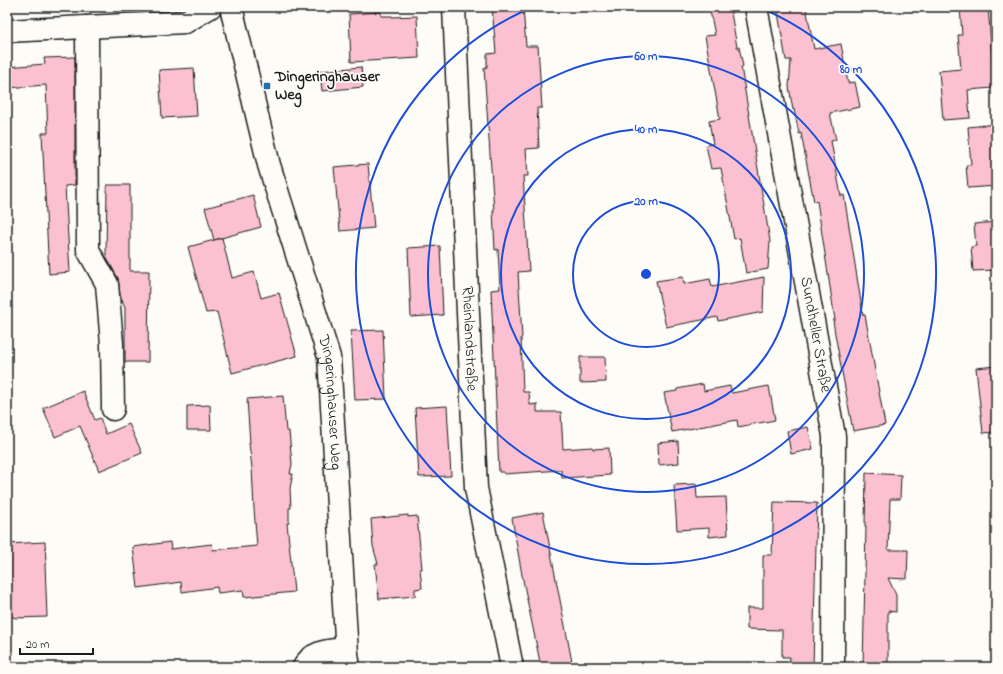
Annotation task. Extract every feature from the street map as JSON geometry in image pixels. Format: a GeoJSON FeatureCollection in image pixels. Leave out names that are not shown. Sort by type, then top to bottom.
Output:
{"type":"FeatureCollection","features":[{"type":"Feature","properties":{"kind":"street"},"geometry":{"type":"LineString","coordinates":[[7,31],[185,22],[210,7]]}},
{"type":"Feature","properties":{"kind":"street","name":"Dingeringhauser Weg"},"geometry":{"type":"LineString","coordinates":[[231,7],[269,165],[329,357],[348,658]]}},
{"type":"Feature","properties":{"kind":"street","name":"Rheinlandstraße"},"geometry":{"type":"LineString","coordinates":[[454,7],[476,488],[512,667]]}},
{"type":"Feature","properties":{"kind":"street","name":"Sundheller Straße"},"geometry":{"type":"LineString","coordinates":[[756,7],[834,436],[833,667]]}},
{"type":"Feature","properties":{"kind":"street"},"geometry":{"type":"LineString","coordinates":[[87,27],[88,250],[108,284],[112,344],[113,409]]}},
{"type":"Feature","properties":{"kind":"street"},"geometry":{"type":"LineString","coordinates":[[304,667],[312,657],[318,653],[348,658]]}},
{"type":"Feature","properties":{"kind":"building"},"geometry":{"type":"Polygon","coordinates":[[[492,7],[523,7],[526,46],[538,46],[542,108],[537,108],[539,148],[526,149],[528,176],[523,176],[529,271],[518,272],[522,337],[523,392],[529,392],[530,405],[537,404],[537,412],[561,412],[563,449],[592,447],[593,449],[609,448],[610,475],[562,478],[561,470],[504,474],[504,472],[499,472],[491,290],[500,289],[498,249],[495,250],[494,211],[484,68],[487,67],[487,54],[496,53],[492,7]]]}},
{"type":"Feature","properties":{"kind":"building"},"geometry":{"type":"Polygon","coordinates":[[[730,7],[737,47],[739,47],[743,66],[741,67],[770,241],[768,269],[746,273],[740,238],[734,239],[721,168],[711,169],[706,145],[713,144],[709,121],[720,119],[705,36],[715,35],[710,11],[730,7]]]}},
{"type":"Feature","properties":{"kind":"building"},"geometry":{"type":"Polygon","coordinates":[[[777,7],[806,7],[814,49],[841,44],[848,83],[855,82],[860,107],[830,113],[836,140],[831,141],[841,196],[844,195],[863,315],[865,315],[885,425],[853,431],[835,334],[833,320],[835,320],[817,201],[814,202],[801,133],[799,134],[794,109],[793,110],[789,87],[791,60],[786,60],[777,7]]]}},
{"type":"Feature","properties":{"kind":"building"},"geometry":{"type":"Polygon","coordinates":[[[960,7],[988,7],[993,68],[993,88],[968,90],[970,118],[943,120],[939,71],[961,69],[958,35],[962,35],[960,7]]]}},
{"type":"Feature","properties":{"kind":"building"},"geometry":{"type":"Polygon","coordinates":[[[381,12],[381,16],[417,16],[419,58],[351,62],[349,14],[381,12]]]}},
{"type":"Feature","properties":{"kind":"building"},"geometry":{"type":"Polygon","coordinates":[[[75,57],[75,185],[65,186],[70,272],[49,274],[42,133],[48,133],[46,85],[7,88],[7,67],[45,64],[44,58],[75,57]]]}},
{"type":"Feature","properties":{"kind":"building"},"geometry":{"type":"Polygon","coordinates":[[[361,67],[363,87],[322,91],[320,71],[361,67]]]}},
{"type":"Feature","properties":{"kind":"building"},"geometry":{"type":"Polygon","coordinates":[[[194,68],[197,116],[162,118],[159,70],[194,68]]]}},
{"type":"Feature","properties":{"kind":"building"},"geometry":{"type":"Polygon","coordinates":[[[996,124],[996,186],[968,188],[966,165],[971,165],[968,127],[996,124]]]}},
{"type":"Feature","properties":{"kind":"building"},"geometry":{"type":"Polygon","coordinates":[[[368,164],[374,228],[340,231],[334,167],[368,164]]]}},
{"type":"Feature","properties":{"kind":"building"},"geometry":{"type":"Polygon","coordinates":[[[107,185],[130,185],[130,271],[149,271],[148,362],[125,362],[125,308],[120,295],[118,278],[106,257],[107,185]]]}},
{"type":"Feature","properties":{"kind":"building"},"geometry":{"type":"Polygon","coordinates":[[[253,195],[261,227],[214,240],[205,208],[253,195]]]}},
{"type":"Feature","properties":{"kind":"building"},"geometry":{"type":"Polygon","coordinates":[[[996,222],[996,270],[973,271],[971,247],[976,246],[974,224],[996,222]]]}},
{"type":"Feature","properties":{"kind":"building"},"geometry":{"type":"Polygon","coordinates":[[[222,238],[232,278],[254,272],[261,298],[279,293],[297,356],[232,373],[217,312],[206,313],[188,247],[222,238]]]}},
{"type":"Feature","properties":{"kind":"building"},"geometry":{"type":"Polygon","coordinates":[[[440,246],[443,315],[411,317],[408,248],[440,246]]]}},
{"type":"Feature","properties":{"kind":"building"},"geometry":{"type":"Polygon","coordinates":[[[683,277],[684,284],[710,279],[712,287],[764,277],[763,312],[718,321],[717,317],[666,327],[656,281],[683,277]]]}},
{"type":"Feature","properties":{"kind":"building"},"geometry":{"type":"Polygon","coordinates":[[[383,330],[386,399],[355,400],[351,331],[383,330]]]}},
{"type":"Feature","properties":{"kind":"building"},"geometry":{"type":"Polygon","coordinates":[[[580,357],[605,357],[606,382],[580,383],[580,357]]]}},
{"type":"Feature","properties":{"kind":"building"},"geometry":{"type":"Polygon","coordinates":[[[996,366],[996,432],[983,433],[976,368],[996,366]]]}},
{"type":"Feature","properties":{"kind":"building"},"geometry":{"type":"Polygon","coordinates":[[[703,384],[704,391],[730,386],[732,393],[769,386],[775,420],[738,427],[737,420],[672,432],[664,393],[703,384]]]}},
{"type":"Feature","properties":{"kind":"building"},"geometry":{"type":"Polygon","coordinates":[[[83,391],[95,420],[100,418],[106,434],[129,424],[142,453],[99,471],[80,426],[55,437],[43,408],[83,391]]]}},
{"type":"Feature","properties":{"kind":"building"},"geometry":{"type":"Polygon","coordinates":[[[283,396],[286,431],[289,431],[292,464],[290,474],[293,474],[290,488],[291,508],[289,508],[289,523],[287,523],[294,592],[244,597],[243,590],[218,593],[217,587],[182,592],[181,582],[138,588],[133,547],[170,542],[171,549],[212,544],[213,550],[257,546],[247,399],[283,396]]]}},
{"type":"Feature","properties":{"kind":"building"},"geometry":{"type":"Polygon","coordinates":[[[210,405],[211,430],[187,430],[187,406],[210,405]]]}},
{"type":"Feature","properties":{"kind":"building"},"geometry":{"type":"Polygon","coordinates":[[[447,406],[451,476],[419,477],[415,408],[447,406]]]}},
{"type":"Feature","properties":{"kind":"building"},"geometry":{"type":"Polygon","coordinates":[[[808,427],[813,449],[791,454],[787,431],[808,427]]]}},
{"type":"Feature","properties":{"kind":"building"},"geometry":{"type":"Polygon","coordinates":[[[678,441],[679,463],[659,465],[658,443],[678,441]]]}},
{"type":"Feature","properties":{"kind":"building"},"geometry":{"type":"Polygon","coordinates":[[[866,473],[901,475],[900,499],[890,499],[888,550],[908,550],[907,579],[888,578],[896,595],[896,612],[888,611],[888,667],[863,667],[866,473]]]}},
{"type":"Feature","properties":{"kind":"building"},"geometry":{"type":"Polygon","coordinates":[[[696,484],[697,498],[726,497],[728,535],[709,537],[709,528],[677,530],[674,485],[696,484]]]}},
{"type":"Feature","properties":{"kind":"building"},"geometry":{"type":"Polygon","coordinates":[[[774,502],[817,503],[813,667],[789,667],[790,657],[782,657],[782,630],[747,629],[747,608],[763,608],[763,555],[772,555],[774,502]]]}},
{"type":"Feature","properties":{"kind":"building"},"geometry":{"type":"Polygon","coordinates":[[[543,512],[573,667],[541,667],[522,575],[512,518],[543,512]]]}},
{"type":"Feature","properties":{"kind":"building"},"geometry":{"type":"Polygon","coordinates":[[[408,515],[408,517],[417,516],[422,569],[420,569],[422,588],[415,589],[415,596],[379,599],[375,564],[378,564],[373,546],[371,519],[408,515]]]}},
{"type":"Feature","properties":{"kind":"building"},"geometry":{"type":"Polygon","coordinates":[[[45,542],[47,617],[7,617],[7,544],[45,542]]]}},
{"type":"Feature","properties":{"kind":"place","name":"Dingeringhauser Weg"},"geometry":{"type":"Point","coordinates":[267,86]}}]}
